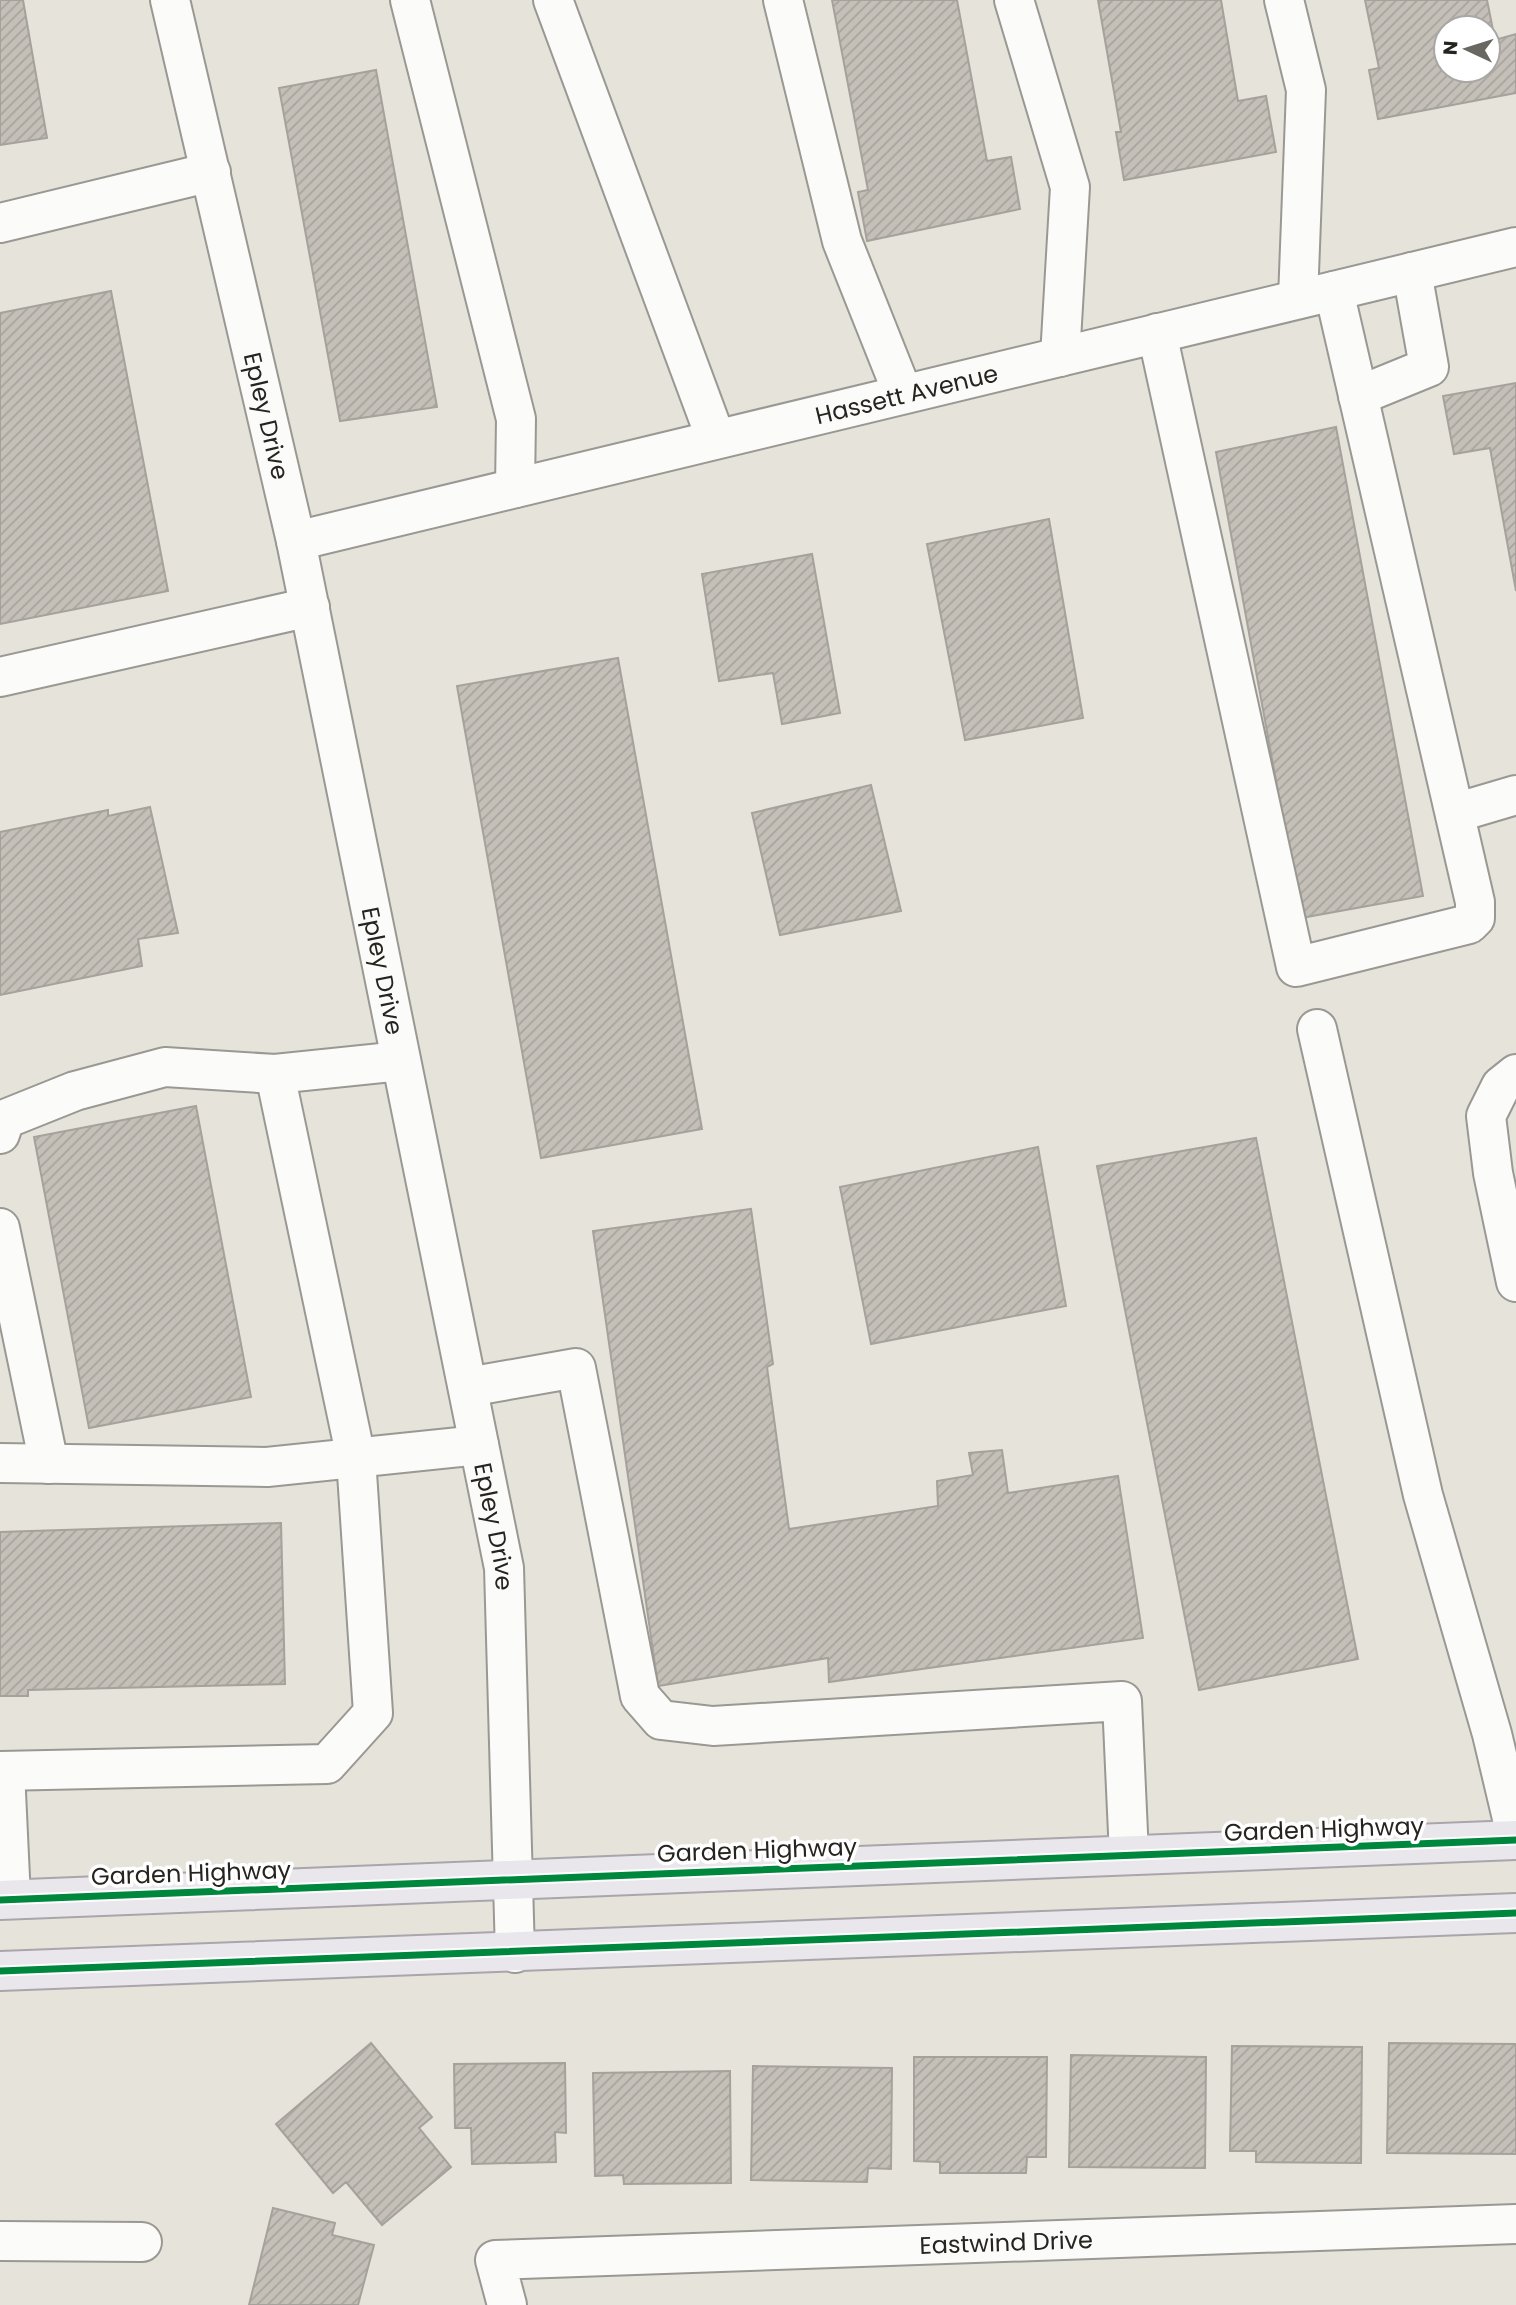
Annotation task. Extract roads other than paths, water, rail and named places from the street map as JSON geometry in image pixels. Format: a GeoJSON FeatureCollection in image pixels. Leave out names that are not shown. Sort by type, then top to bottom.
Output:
{"type":"FeatureCollection","features":[{"type":"Feature","properties":{"kind":"main road","name":"Garden Highway"},"geometry":{"type":"LineString","coordinates":[[6,1900],[1516,1840]]}},
{"type":"Feature","properties":{"kind":"main road"},"geometry":{"type":"LineString","coordinates":[[0,1971],[1516,1913]]}},
{"type":"Feature","properties":{"kind":"street","name":"Epley Drive"},"geometry":{"type":"LineString","coordinates":[[170,0],[296,541],[504,1568],[515,1953]]}},
{"type":"Feature","properties":{"kind":"street"},"geometry":{"type":"LineString","coordinates":[[411,0],[516,419],[514,488]]}},
{"type":"Feature","properties":{"kind":"street"},"geometry":{"type":"LineString","coordinates":[[554,0],[716,439]]}},
{"type":"Feature","properties":{"kind":"street"},"geometry":{"type":"LineString","coordinates":[[783,0],[842,241],[903,394]]}},
{"type":"Feature","properties":{"kind":"street"},"geometry":{"type":"LineString","coordinates":[[1014,0],[1070,187],[1060,357]]}},
{"type":"Feature","properties":{"kind":"street"},"geometry":{"type":"LineString","coordinates":[[1157,333],[1296,967],[1469,924],[1475,918],[1475,902],[1362,410],[1316,295],[1307,90],[1284,0]]}},
{"type":"Feature","properties":{"kind":"street"},"geometry":{"type":"LineString","coordinates":[[0,223],[211,172]]}},
{"type":"Feature","properties":{"kind":"street","name":"Hassett Avenue"},"geometry":{"type":"LineString","coordinates":[[296,541],[1516,247]]}},
{"type":"Feature","properties":{"kind":"street"},"geometry":{"type":"LineString","coordinates":[[1362,410],[1429,368],[1412,272]]}},
{"type":"Feature","properties":{"kind":"street"},"geometry":{"type":"LineString","coordinates":[[0,677],[310,607]]}},
{"type":"Feature","properties":{"kind":"street"},"geometry":{"type":"LineString","coordinates":[[1455,813],[1516,795]]}},
{"type":"Feature","properties":{"kind":"street"},"geometry":{"type":"LineString","coordinates":[[1317,1029],[1423,1495],[1504,1733],[1516,1835]]}},
{"type":"Feature","properties":{"kind":"street"},"geometry":{"type":"LineString","coordinates":[[0,1134],[5,1119],[75,1091],[164,1067],[275,1074],[401,1060]]}},
{"type":"Feature","properties":{"kind":"street"},"geometry":{"type":"LineString","coordinates":[[6,1900],[3,1771],[327,1764],[373,1713],[356,1458],[275,1074]]}},
{"type":"Feature","properties":{"kind":"street"},"geometry":{"type":"LineString","coordinates":[[1516,1074],[1502,1086],[1486,1116],[1493,1173],[1516,1282]]}},
{"type":"Feature","properties":{"kind":"street"},"geometry":{"type":"LineString","coordinates":[[0,1228],[49,1464]]}},
{"type":"Feature","properties":{"kind":"street"},"geometry":{"type":"LineString","coordinates":[[468,1387],[576,1368],[640,1696],[661,1720],[713,1726],[1122,1701],[1129,1855]]}},
{"type":"Feature","properties":{"kind":"street"},"geometry":{"type":"LineString","coordinates":[[0,1463],[267,1467],[479,1445]]}},
{"type":"Feature","properties":{"kind":"street","name":"Eastwind Drive"},"geometry":{"type":"LineString","coordinates":[[507,2305],[495,2260],[1516,2224]]}},
{"type":"Feature","properties":{"kind":"street"},"geometry":{"type":"LineString","coordinates":[[0,2241],[142,2242]]}}]}
